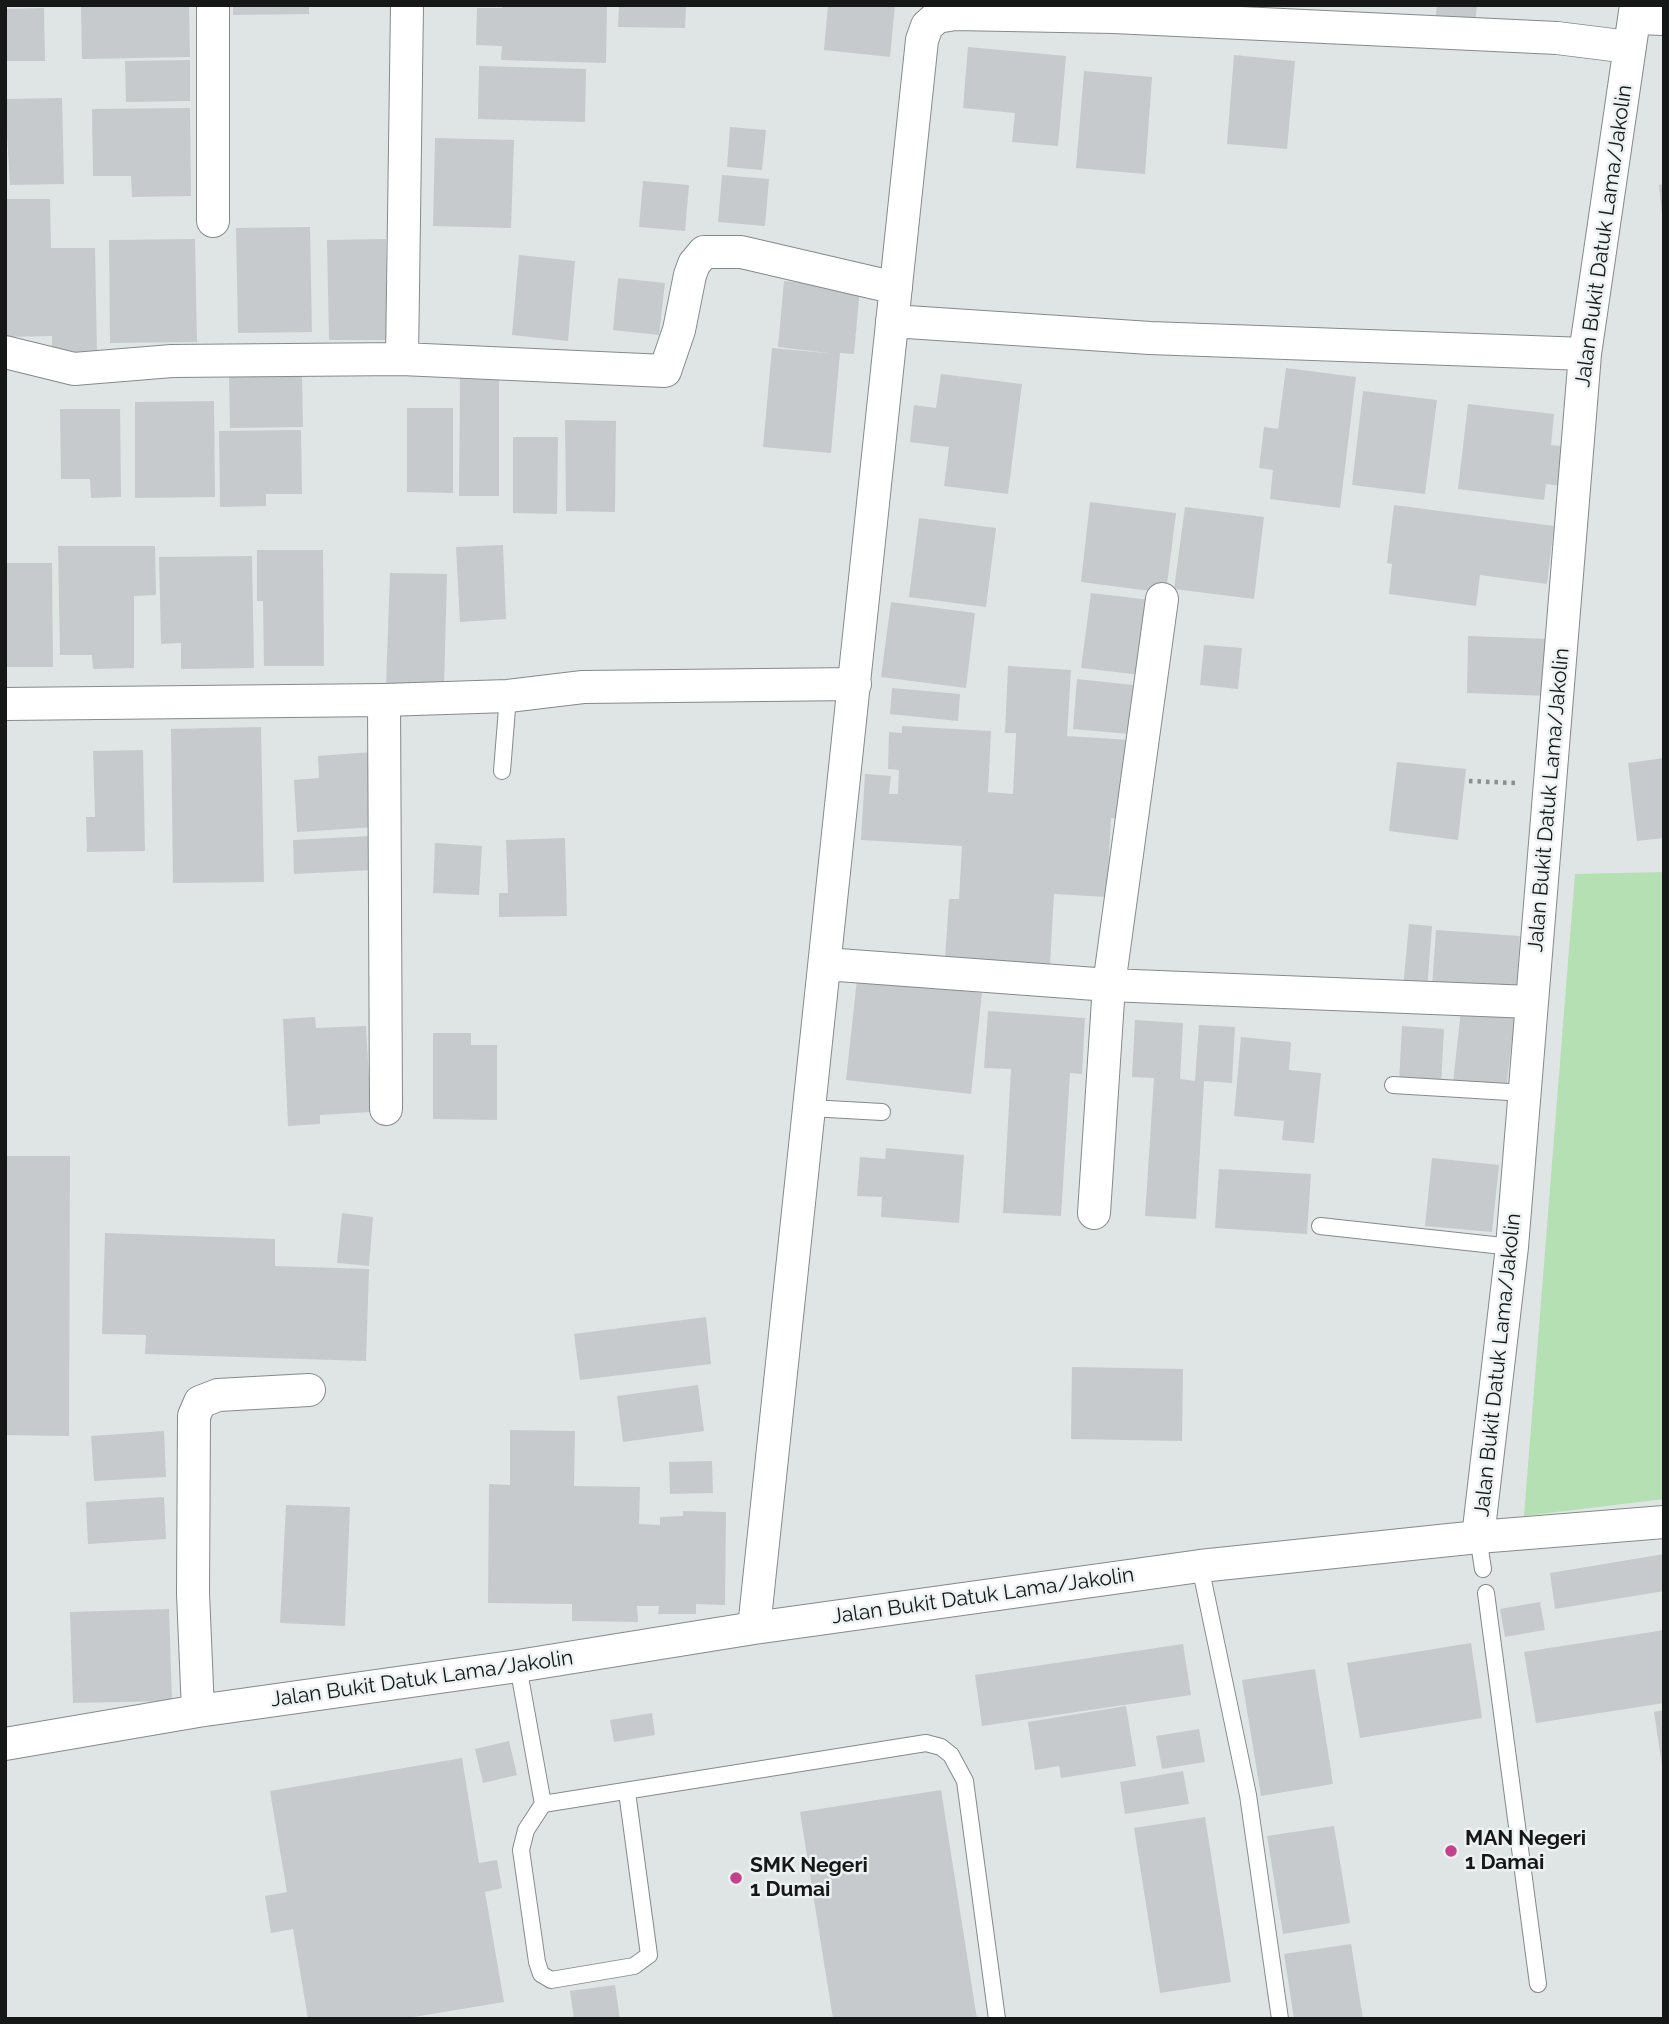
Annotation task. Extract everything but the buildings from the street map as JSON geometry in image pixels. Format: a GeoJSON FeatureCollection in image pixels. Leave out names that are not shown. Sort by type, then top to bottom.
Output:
{"type":"FeatureCollection","features":[{"type":"Feature","properties":{"kind":"street"},"geometry":{"type":"LineString","coordinates":[[212,5],[213,221]]}},
{"type":"Feature","properties":{"kind":"street"},"geometry":{"type":"LineString","coordinates":[[402,359],[407,5]]}},
{"type":"Feature","properties":{"kind":"street"},"geometry":{"type":"LineString","coordinates":[[754,1628],[922,40],[928,26],[937,17],[955,14],[1101,16],[1313,24],[1557,38],[1641,22]]}},
{"type":"Feature","properties":{"kind":"street","name":"Jalan Bukit Datuk Lama/Jakolin"},"geometry":{"type":"LineString","coordinates":[[5,1744],[198,1711],[519,1666],[754,1628],[1200,1566],[1478,1537],[1512,1247],[1585,354],[1641,22]]}},
{"type":"Feature","properties":{"kind":"street"},"geometry":{"type":"LineString","coordinates":[[5,352],[74,369],[172,361],[402,359],[665,371],[694,264],[704,251],[741,253],[896,288]]}},
{"type":"Feature","properties":{"kind":"street"},"geometry":{"type":"LineString","coordinates":[[892,321],[1150,338],[1585,354]]}},
{"type":"Feature","properties":{"kind":"street"},"geometry":{"type":"LineString","coordinates":[[1094,1213],[1109,985],[1161,599]]}},
{"type":"Feature","properties":{"kind":"street"},"geometry":{"type":"LineString","coordinates":[[5,704],[384,700],[508,696],[583,687],[855,684]]}},
{"type":"Feature","properties":{"kind":"street"},"geometry":{"type":"LineString","coordinates":[[384,700],[386,1109]]}},
{"type":"Feature","properties":{"kind":"street"},"geometry":{"type":"LineString","coordinates":[[825,964],[1109,985],[1531,1002]]}},
{"type":"Feature","properties":{"kind":"street"},"geometry":{"type":"LineString","coordinates":[[198,1711],[193,1593],[194,1416],[200,1402],[218,1395],[309,1390]]}},
{"type":"Feature","properties":{"kind":"street"},"geometry":{"type":"LineString","coordinates":[[1478,1537],[1664,1522]]}},
{"type":"Feature","properties":{"kind":"lane"},"geometry":{"type":"LineString","coordinates":[[502,771],[508,696]]}},
{"type":"Feature","properties":{"kind":"lane"},"geometry":{"type":"LineString","coordinates":[[1392,1086],[1525,1093]]}},
{"type":"Feature","properties":{"kind":"lane"},"geometry":{"type":"LineString","coordinates":[[810,1108],[882,1112]]}},
{"type":"Feature","properties":{"kind":"lane"},"geometry":{"type":"LineString","coordinates":[[1320,1226],[1512,1247]]}},
{"type":"Feature","properties":{"kind":"lane"},"geometry":{"type":"LineString","coordinates":[[1478,1537],[1483,1569]]}},
{"type":"Feature","properties":{"kind":"lane"},"geometry":{"type":"LineString","coordinates":[[1200,1566],[1248,1795],[1280,2019]]}},
{"type":"Feature","properties":{"kind":"lane"},"geometry":{"type":"LineString","coordinates":[[1486,1593],[1538,1984]]}},
{"type":"Feature","properties":{"kind":"lane"},"geometry":{"type":"LineString","coordinates":[[519,1666],[543,1804],[526,1830],[521,1850],[537,1962],[541,1974],[551,1980],[634,1966],[649,1955],[627,1792]]}},
{"type":"Feature","properties":{"kind":"lane"},"geometry":{"type":"LineString","coordinates":[[543,1804],[926,1743],[940,1747],[951,1755],[965,1781],[997,2019]]}},
{"type":"Feature","properties":{"kind":"path"},"geometry":{"type":"LineString","coordinates":[[1468,781],[1551,784]]}},
{"type":"Feature","properties":{"kind":"green space"},"geometry":{"type":"Polygon","coordinates":[[[1664,872],[1664,1499],[1524,1516],[1575,874],[1664,872]]]}},
{"type":"Feature","properties":{"kind":"place","name":"MAN Negeri 1 Damai"},"geometry":{"type":"Point","coordinates":[1451,1851]}},
{"type":"Feature","properties":{"kind":"place","name":"SMK Negeri 1 Dumai"},"geometry":{"type":"Point","coordinates":[736,1878]}}]}
